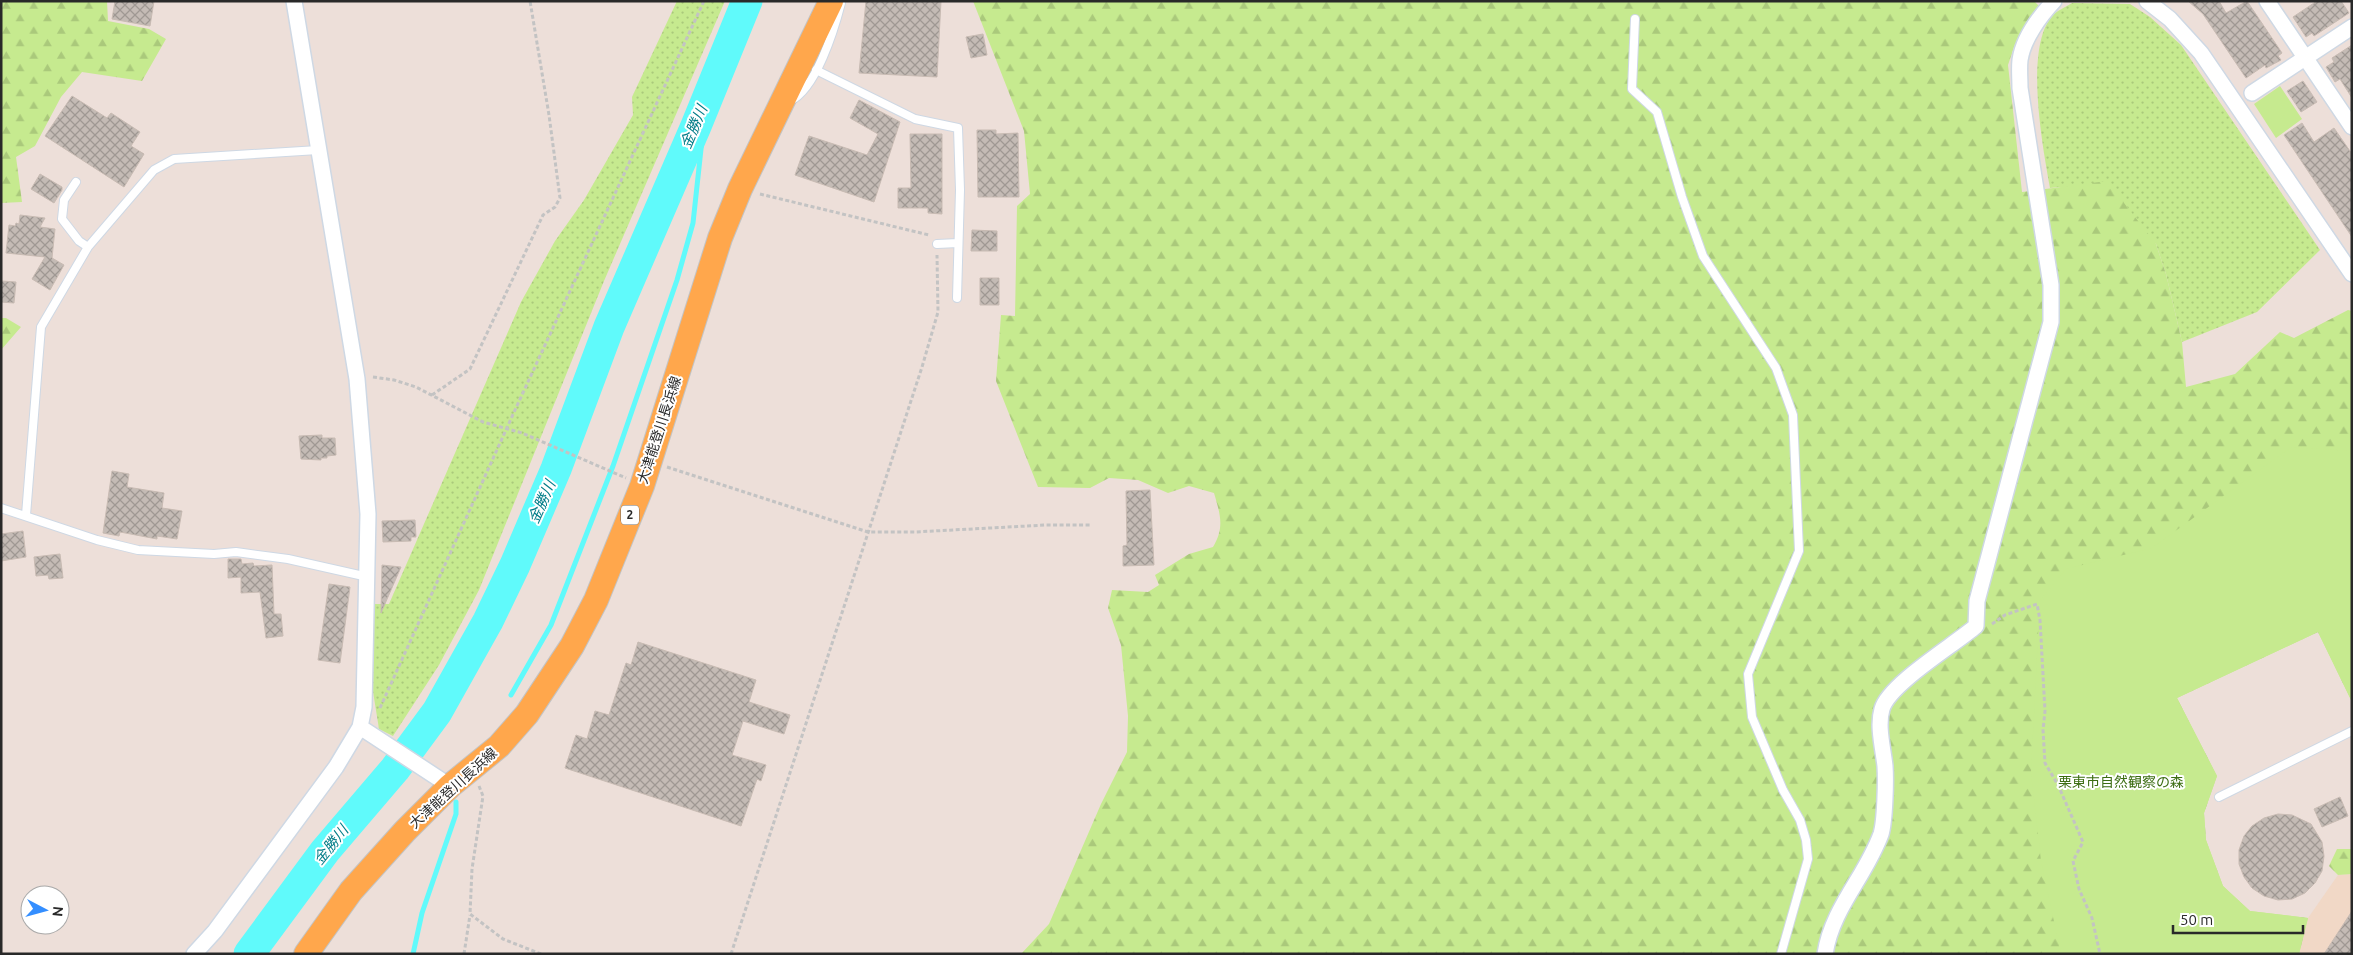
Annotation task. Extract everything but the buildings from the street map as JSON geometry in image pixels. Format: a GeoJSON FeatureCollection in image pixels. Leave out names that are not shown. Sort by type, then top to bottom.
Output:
{"type":"FeatureCollection","features":[{"type":"Feature","properties":{"kind":"main road","name":"大津能登川長浜線"},"geometry":{"type":"LineString","coordinates":[[306,954],[351,891],[446,782],[471,769],[499,746],[527,714],[572,646],[596,600],[650,462],[720,238],[740,189],[831,1]]}},
{"type":"Feature","properties":{"kind":"street"},"geometry":{"type":"LineString","coordinates":[[194,954],[215,931],[336,767],[360,727],[364,707],[368,514],[356,375],[294,1]]}},
{"type":"Feature","properties":{"kind":"street"},"geometry":{"type":"LineString","coordinates":[[1825,954],[1834,919],[1876,848],[1882,830],[1885,767],[1881,738],[1882,708],[1905,680],[1976,626],[1977,601],[2051,322],[2052,285],[2020,88],[2020,60],[2024,45],[2045,11],[2054,1]]}},
{"type":"Feature","properties":{"kind":"street"},"geometry":{"type":"LineString","coordinates":[[2147,1],[2170,19],[2201,53],[2352,274]]}},
{"type":"Feature","properties":{"kind":"street"},"geometry":{"type":"LineString","coordinates":[[2267,1],[2352,128]]}},
{"type":"Feature","properties":{"kind":"street"},"geometry":{"type":"LineString","coordinates":[[2252,93],[2352,27]]}},
{"type":"Feature","properties":{"kind":"street"},"geometry":{"type":"LineString","coordinates":[[360,727],[374,738],[446,782]]}},
{"type":"Feature","properties":{"kind":"lane"},"geometry":{"type":"LineString","coordinates":[[781,105],[799,97],[816,70],[834,29],[841,1]]}},
{"type":"Feature","properties":{"kind":"lane"},"geometry":{"type":"LineString","coordinates":[[1635,19],[1632,89],[1657,112],[1682,197],[1703,256],[1776,368],[1793,415],[1800,551],[1748,674],[1752,717],[1783,790],[1800,820],[1806,840],[1808,859],[1781,954]]}},
{"type":"Feature","properties":{"kind":"lane"},"geometry":{"type":"LineString","coordinates":[[816,70],[915,119],[958,128],[960,190],[957,298]]}},
{"type":"Feature","properties":{"kind":"lane"},"geometry":{"type":"LineString","coordinates":[[26,515],[41,328],[88,247],[154,170],[174,160],[318,150]]}},
{"type":"Feature","properties":{"kind":"lane"},"geometry":{"type":"LineString","coordinates":[[76,182],[64,200],[62,219],[79,240],[88,247]]}},
{"type":"Feature","properties":{"kind":"lane"},"geometry":{"type":"LineString","coordinates":[[937,244],[958,243]]}},
{"type":"Feature","properties":{"kind":"lane"},"geometry":{"type":"LineString","coordinates":[[1,508],[97,540],[138,550],[214,554],[236,552],[288,559],[368,578]]}},
{"type":"Feature","properties":{"kind":"lane"},"geometry":{"type":"LineString","coordinates":[[2219,797],[2352,731]]}},
{"type":"Feature","properties":{"kind":"path"},"geometry":{"type":"LineString","coordinates":[[432,396],[470,369],[543,215],[555,207],[560,198],[550,115],[530,1]]}},
{"type":"Feature","properties":{"kind":"path"},"geometry":{"type":"LineString","coordinates":[[360,727],[377,713],[389,692],[507,428],[704,1]]}},
{"type":"Feature","properties":{"kind":"path"},"geometry":{"type":"LineString","coordinates":[[731,954],[938,312],[937,237],[740,189]]}},
{"type":"Feature","properties":{"kind":"path"},"geometry":{"type":"LineString","coordinates":[[356,375],[394,380],[416,387],[483,422],[522,433],[629,479]]}},
{"type":"Feature","properties":{"kind":"path"},"geometry":{"type":"LineString","coordinates":[[650,462],[868,532],[1091,525]]}},
{"type":"Feature","properties":{"kind":"path"},"geometry":{"type":"LineString","coordinates":[[1976,626],[1985,630],[2005,615],[2037,604],[2040,620],[2045,712],[2043,730],[2045,763],[2058,785],[2083,842],[2073,861],[2079,889],[2092,918],[2100,954]]}},
{"type":"Feature","properties":{"kind":"path"},"geometry":{"type":"LineString","coordinates":[[464,954],[470,914],[472,869],[483,796],[471,769]]}},
{"type":"Feature","properties":{"kind":"path"},"geometry":{"type":"LineString","coordinates":[[470,914],[503,939],[542,954]]}},
{"type":"Feature","properties":{"kind":"shaded area"},"geometry":{"type":"Polygon","coordinates":[[[2352,874],[2352,954],[2299,954],[2308,918],[2338,875],[2352,874]]]}},
{"type":"Feature","properties":{"kind":"green space"},"geometry":{"type":"Polygon","coordinates":[[[1,1],[107,1],[108,21],[149,29],[166,39],[142,81],[82,72],[61,97],[35,146],[16,157],[22,202],[1,203],[1,1]]]}},
{"type":"Feature","properties":{"kind":"green space"},"geometry":{"type":"Polygon","coordinates":[[[677,1],[725,1],[604,281],[479,590],[439,665],[393,736],[379,729],[370,673],[375,604],[389,604],[521,302],[555,241],[584,200],[633,115],[632,97],[677,1]]]}},
{"type":"Feature","properties":{"kind":"green space"},"geometry":{"type":"Polygon","coordinates":[[[973,1],[2034,1],[2039,6],[2015,44],[2008,65],[2022,192],[2107,181],[2156,244],[2166,274],[2182,342],[2186,387],[2235,374],[2280,332],[2294,338],[2348,310],[2352,311],[2352,702],[2318,632],[2177,698],[2217,776],[2204,813],[2206,840],[2223,886],[2250,911],[2308,918],[2299,954],[1021,954],[1049,924],[1101,804],[1127,752],[1128,716],[1121,645],[1108,608],[1112,590],[1148,592],[1159,585],[1155,575],[1189,554],[1213,547],[1219,533],[1220,520],[1214,493],[1189,486],[1168,493],[1138,480],[1109,478],[1090,488],[1038,487],[996,381],[1001,315],[1015,316],[1017,206],[1030,194],[1024,131],[973,1]]]}},
{"type":"Feature","properties":{"kind":"green space"},"geometry":{"type":"Polygon","coordinates":[[[2072,3],[2130,4],[2150,17],[2181,45],[2320,250],[2257,312],[2182,342],[2166,274],[2156,244],[2060,187],[2050,188],[2040,125],[2037,74],[2039,51],[2044,31],[2052,16],[2072,3]]]}},
{"type":"Feature","properties":{"kind":"green space"},"geometry":{"type":"Polygon","coordinates":[[[2280,86],[2302,119],[2276,138],[2254,104],[2280,86]]]}},
{"type":"Feature","properties":{"kind":"green space"},"geometry":{"type":"Polygon","coordinates":[[[1,318],[6,318],[21,327],[1,350],[1,318]]]}},
{"type":"Feature","properties":{"kind":"green space","name":"栗東市自然観察の森"},"geometry":{"type":"Polygon","coordinates":[[[2291,447],[2352,451],[2352,702],[2318,632],[2177,698],[2217,776],[2204,813],[2206,840],[2223,886],[2250,911],[2308,918],[2299,954],[2061,954],[2041,861],[2031,773],[2039,616],[2037,604],[2066,569],[2152,548],[2291,447]]]}},
{"type":"Feature","properties":{"kind":"green space"},"geometry":{"type":"Polygon","coordinates":[[[2337,849],[2352,849],[2352,874],[2338,875],[2329,866],[2337,849]]]}},
{"type":"Feature","properties":{"kind":"waterway","name":"金勝川"},"geometry":{"type":"LineString","coordinates":[[249,954],[325,851],[395,769],[437,712],[488,621],[515,565],[556,469],[609,327],[696,126],[747,1]]}},
{"type":"Feature","properties":{"kind":"waterway"},"geometry":{"type":"LineString","coordinates":[[511,695],[551,625],[613,466],[677,280],[693,223],[706,103]]}},
{"type":"Feature","properties":{"kind":"waterway"},"geometry":{"type":"LineString","coordinates":[[413,954],[422,913],[456,814],[456,802]]}}]}
